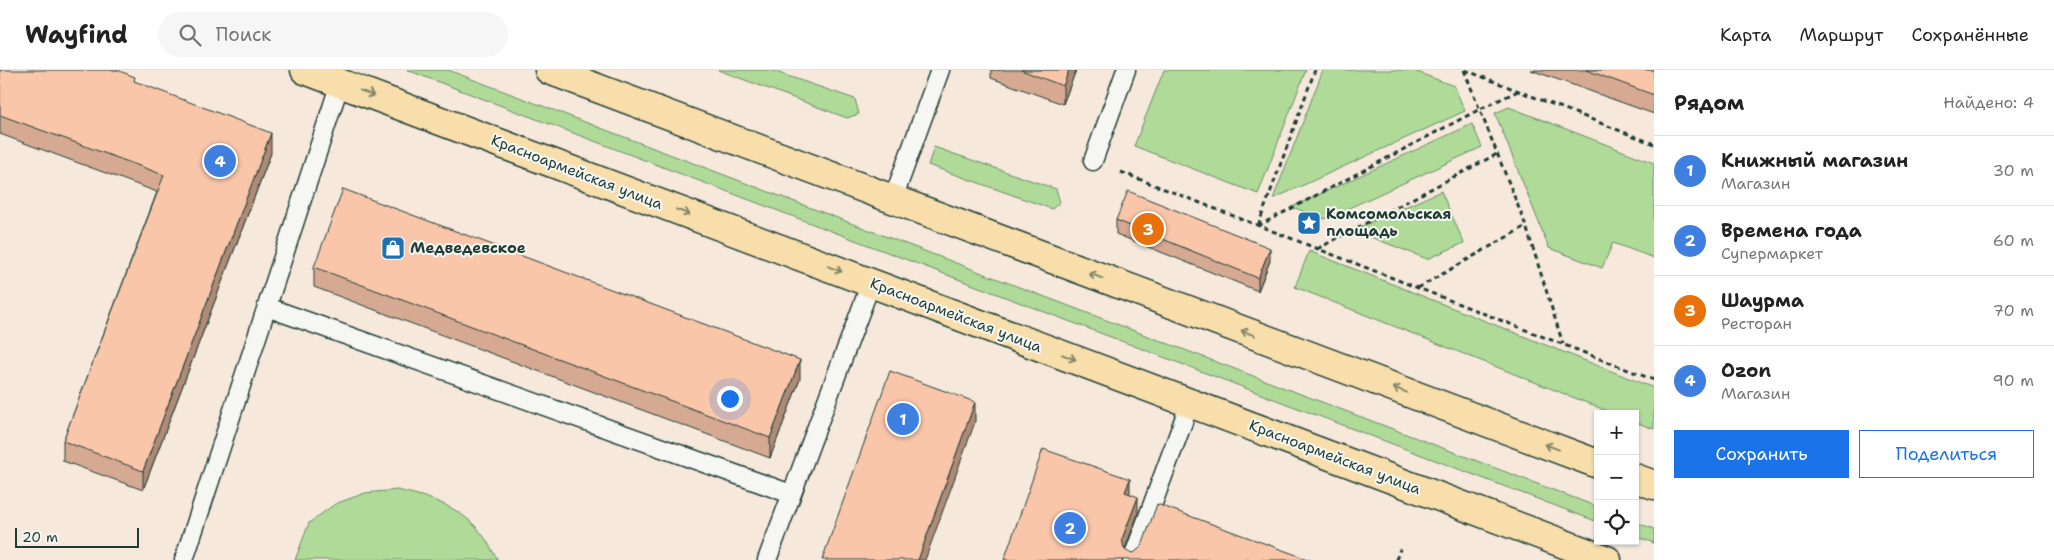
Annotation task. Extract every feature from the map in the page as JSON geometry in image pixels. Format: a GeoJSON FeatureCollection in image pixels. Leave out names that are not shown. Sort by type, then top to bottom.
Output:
{"type":"FeatureCollection","features":[{"type":"Feature","properties":{"kind":"main road","name":"Красноармейская улица"},"geometry":{"type":"LineString","coordinates":[[305,70],[1607,560]]}},
{"type":"Feature","properties":{"kind":"main road"},"geometry":{"type":"LineString","coordinates":[[549,70],[1594,462]]}},
{"type":"Feature","properties":{"kind":"main road"},"geometry":{"type":"LineString","coordinates":[[1639,479],[1654,485]]}},
{"type":"Feature","properties":{"kind":"lane"},"geometry":{"type":"LineString","coordinates":[[893,199],[940,70]]}},
{"type":"Feature","properties":{"kind":"lane"},"geometry":{"type":"LineString","coordinates":[[1093,161],[1126,70]]}},
{"type":"Feature","properties":{"kind":"lane"},"geometry":{"type":"LineString","coordinates":[[184,560],[340,83]]}},
{"type":"Feature","properties":{"kind":"lane"},"geometry":{"type":"LineString","coordinates":[[767,560],[871,283]]}},
{"type":"Feature","properties":{"kind":"lane"},"geometry":{"type":"LineString","coordinates":[[267,307],[791,494]]}},
{"type":"Feature","properties":{"kind":"lane"},"geometry":{"type":"LineString","coordinates":[[1132,560],[1190,403]]}},
{"type":"Feature","properties":{"kind":"path"},"geometry":{"type":"LineString","coordinates":[[1258,226],[1315,70]]}},
{"type":"Feature","properties":{"kind":"path"},"geometry":{"type":"LineString","coordinates":[[1464,70],[1654,144]]}},
{"type":"Feature","properties":{"kind":"path"},"geometry":{"type":"LineString","coordinates":[[1464,70],[1526,226],[1563,345]]}},
{"type":"Feature","properties":{"kind":"path"},"geometry":{"type":"LineString","coordinates":[[1258,226],[1480,109],[1518,92]]}},
{"type":"Feature","properties":{"kind":"path"},"geometry":{"type":"LineString","coordinates":[[1317,249],[1497,154]]}},
{"type":"Feature","properties":{"kind":"path"},"geometry":{"type":"LineString","coordinates":[[1093,161],[1654,380]]}},
{"type":"Feature","properties":{"kind":"path"},"geometry":{"type":"LineString","coordinates":[[1418,288],[1526,226]]}},
{"type":"Feature","properties":{"kind":"path"},"geometry":{"type":"LineString","coordinates":[[1396,560],[1400,549]]}},
{"type":"Feature","properties":{"kind":"green space"},"geometry":{"type":"Polygon","coordinates":[[[407,70],[448,70],[1594,505],[1594,520],[407,70]]]}},
{"type":"Feature","properties":{"kind":"green space"},"geometry":{"type":"Polygon","coordinates":[[[718,70],[770,70],[855,99],[859,114],[847,118],[718,70]]]}},
{"type":"Feature","properties":{"kind":"green space"},"geometry":{"type":"Polygon","coordinates":[[[1164,70],[1306,70],[1258,194],[1134,146],[1164,70]]]}},
{"type":"Feature","properties":{"kind":"green space"},"geometry":{"type":"Polygon","coordinates":[[[1323,70],[1412,70],[1454,86],[1465,111],[1273,199],[1323,70]]]}},
{"type":"Feature","properties":{"kind":"green space"},"geometry":{"type":"Polygon","coordinates":[[[1509,107],[1654,163],[1654,258],[1613,243],[1602,268],[1549,248],[1495,113],[1509,107]]]}},
{"type":"Feature","properties":{"kind":"green space"},"geometry":{"type":"Polygon","coordinates":[[[1472,124],[1482,147],[1325,219],[1292,207],[1472,124]]]}},
{"type":"Feature","properties":{"kind":"green space"},"geometry":{"type":"Polygon","coordinates":[[[934,147],[1056,189],[1060,202],[1052,209],[928,165],[934,147]]]}},
{"type":"Feature","properties":{"kind":"green space"},"geometry":{"type":"Polygon","coordinates":[[[1441,191],[1464,243],[1427,259],[1353,230],[1441,191]]]}},
{"type":"Feature","properties":{"kind":"green space"},"geometry":{"type":"Polygon","coordinates":[[[1309,251],[1654,388],[1654,429],[1639,423],[1639,410],[1605,410],[1295,287],[1309,251]]]}},
{"type":"Feature","properties":{"kind":"green space"},"geometry":{"type":"Polygon","coordinates":[[[397,490],[421,496],[454,509],[473,524],[498,560],[295,560],[309,523],[335,504],[365,493],[397,490]]]}},
{"type":"Feature","properties":{"kind":"green space"},"geometry":{"type":"Polygon","coordinates":[[[1639,523],[1654,529],[1654,543],[1639,537],[1639,523]]]}},
{"type":"Feature","properties":{"kind":"building"},"geometry":{"type":"Polygon","coordinates":[[[0,70],[117,70],[135,77],[134,81],[271,133],[143,471],[63,441],[164,175],[0,115],[0,70]]]}},
{"type":"Feature","properties":{"kind":"building"},"geometry":{"type":"Polygon","coordinates":[[[1021,70],[1069,70],[1063,86],[1021,70]]]}},
{"type":"Feature","properties":{"kind":"building"},"geometry":{"type":"Polygon","coordinates":[[[1586,70],[1654,70],[1654,95],[1586,70]]]}},
{"type":"Feature","properties":{"kind":"building"},"geometry":{"type":"Polygon","coordinates":[[[343,189],[800,360],[770,438],[314,267],[343,189]]]}},
{"type":"Feature","properties":{"kind":"building"},"geometry":{"type":"Polygon","coordinates":[[[1128,191],[1270,248],[1258,278],[1116,220],[1128,191]]]}},
{"type":"Feature","properties":{"kind":"building"},"geometry":{"type":"Polygon","coordinates":[[[890,371],[975,402],[918,560],[822,560],[890,371]]]}},
{"type":"Feature","properties":{"kind":"building"},"geometry":{"type":"Polygon","coordinates":[[[1043,449],[1130,479],[1125,492],[1138,497],[1122,539],[1124,549],[1128,552],[1134,553],[1142,546],[1157,504],[1310,560],[1004,560],[1043,449]]]}},
{"type":"Feature","properties":{"kind":"place","name":"Ozon"},"geometry":{"type":"Point","coordinates":[220,161]}},
{"type":"Feature","properties":{"kind":"place","name":"Комсомольская площадь"},"geometry":{"type":"Point","coordinates":[1309,223]}},
{"type":"Feature","properties":{"kind":"place","name":"Шаурма"},"geometry":{"type":"Point","coordinates":[1148,229]}},
{"type":"Feature","properties":{"kind":"place","name":"Медведевское"},"geometry":{"type":"Point","coordinates":[393,248]}},
{"type":"Feature","properties":{"kind":"place","name":"Книжный магазин"},"geometry":{"type":"Point","coordinates":[903,419]}},
{"type":"Feature","properties":{"kind":"place","name":"Времена года"},"geometry":{"type":"Point","coordinates":[1070,528]}}]}
